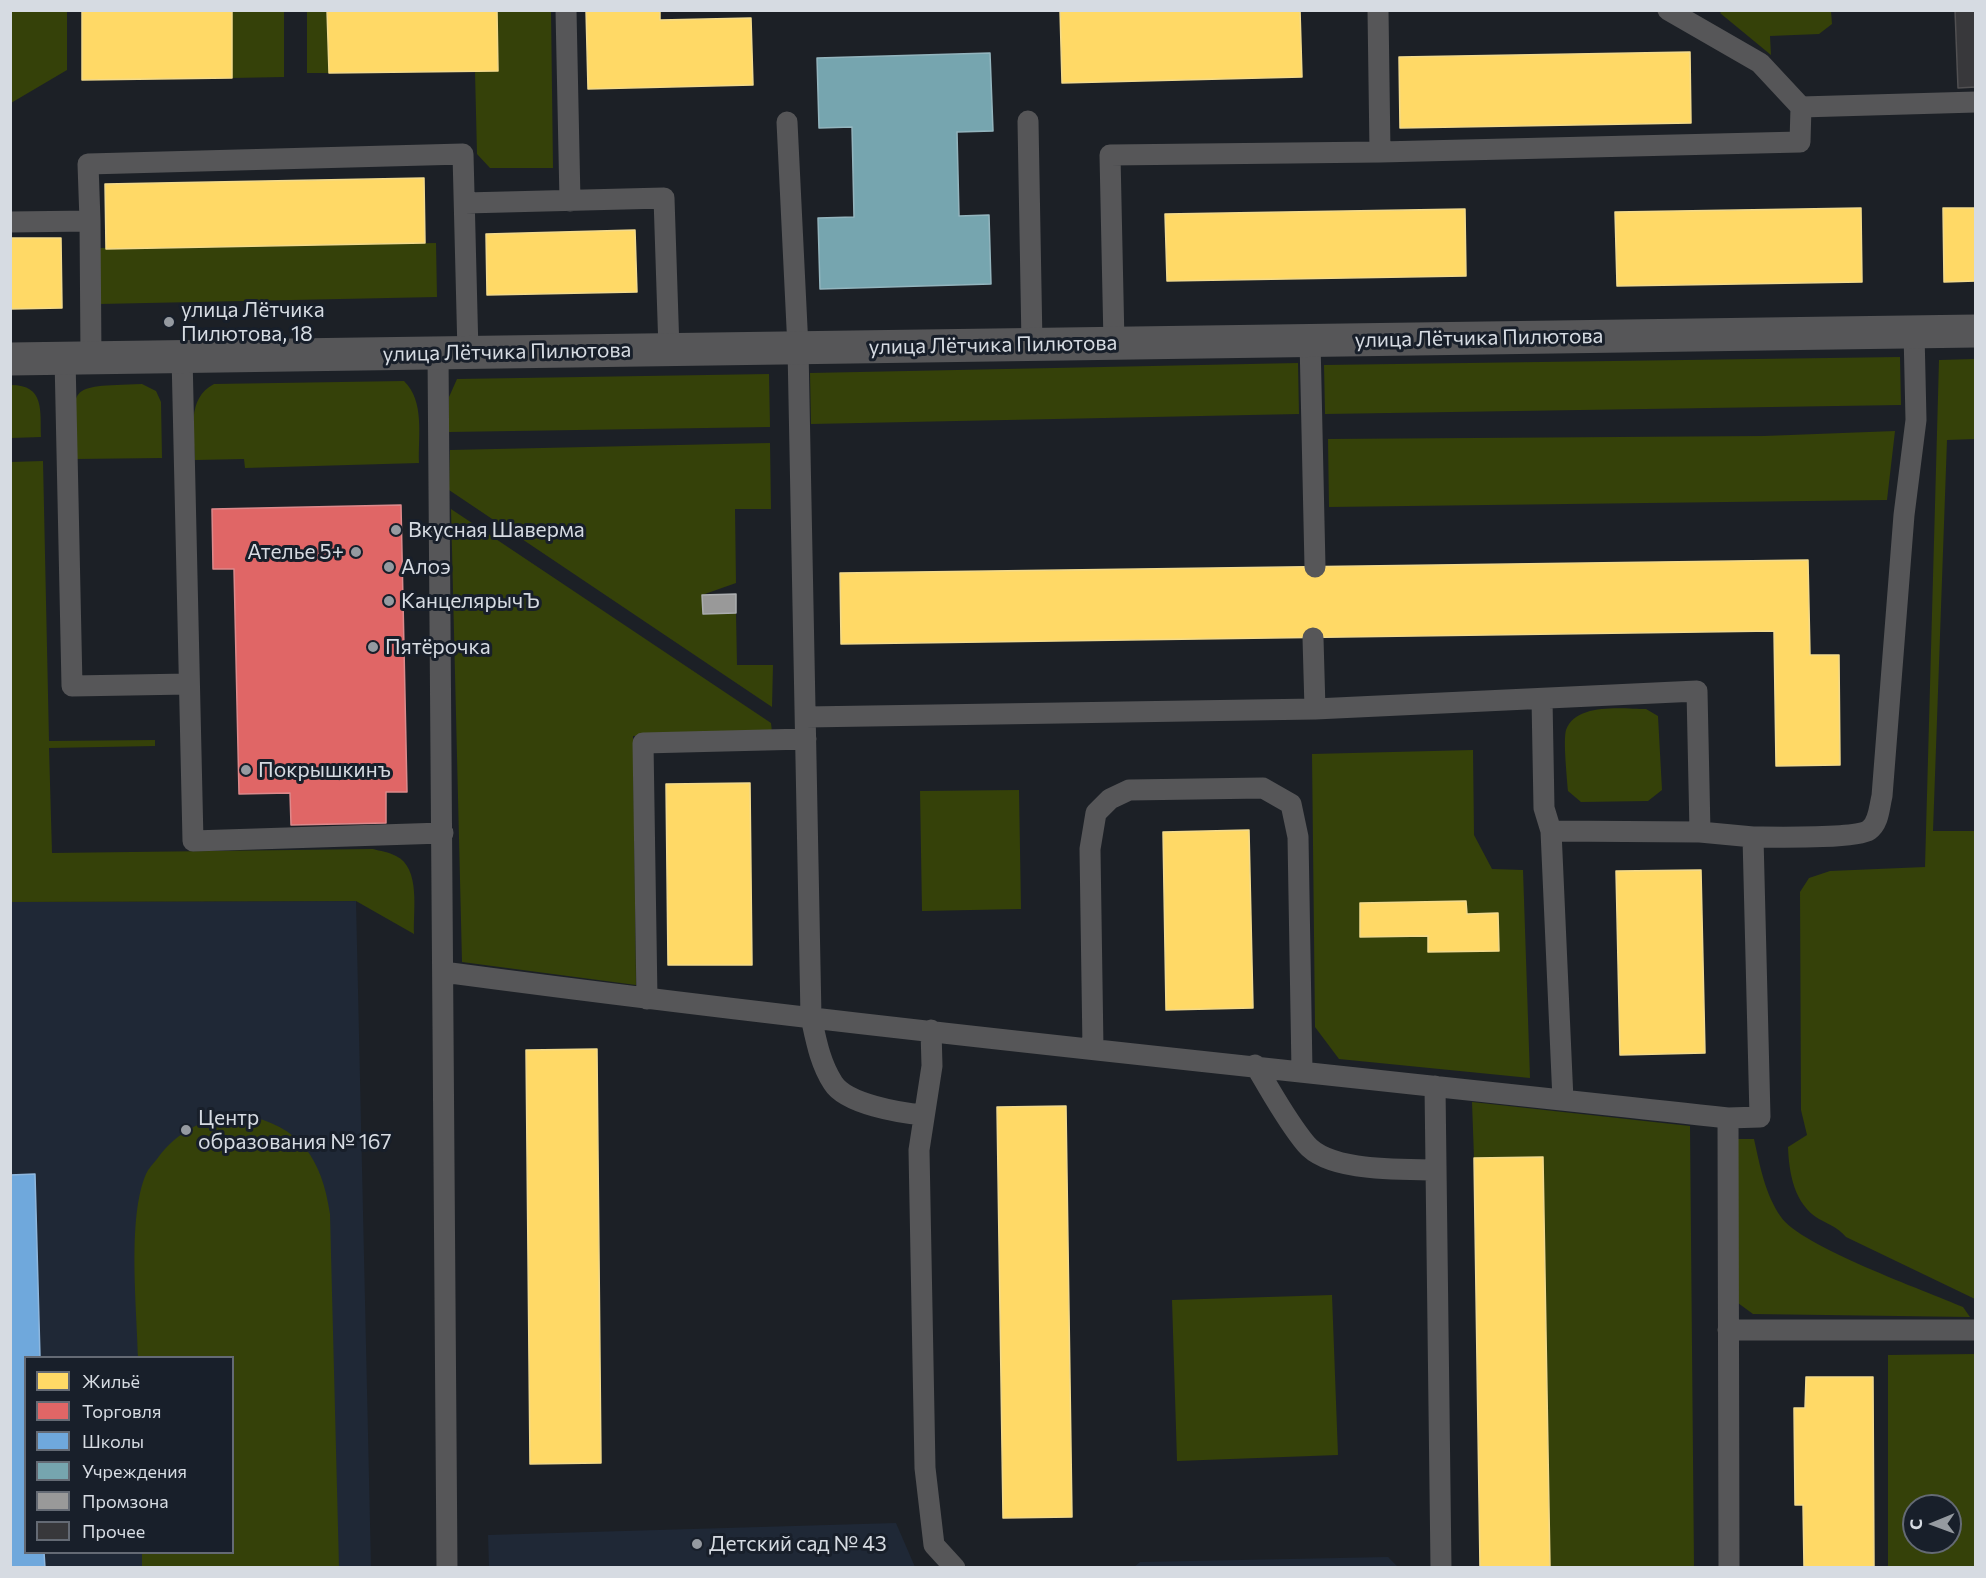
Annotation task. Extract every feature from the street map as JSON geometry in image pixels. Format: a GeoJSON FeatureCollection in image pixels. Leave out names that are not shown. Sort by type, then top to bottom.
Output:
{"type":"FeatureCollection","features":[{"type":"Feature","properties":{"kind":"street","name":"улица Лётчика Пилютова"},"geometry":{"type":"LineString","coordinates":[[10,359],[1976,331]]}},
{"type":"Feature","properties":{"kind":"lane"},"geometry":{"type":"LineString","coordinates":[[566,10],[570,201]]}},
{"type":"Feature","properties":{"kind":"lane"},"geometry":{"type":"LineString","coordinates":[[1378,10],[1380,152]]}},
{"type":"Feature","properties":{"kind":"lane"},"geometry":{"type":"LineString","coordinates":[[1114,343],[1110,155],[1380,152],[1800,142],[1801,107],[1760,63],[1668,10]]}},
{"type":"Feature","properties":{"kind":"lane"},"geometry":{"type":"LineString","coordinates":[[1801,107],[1976,102]]}},
{"type":"Feature","properties":{"kind":"lane"},"geometry":{"type":"LineString","coordinates":[[1028,121],[1032,344]]}},
{"type":"Feature","properties":{"kind":"lane"},"geometry":{"type":"LineString","coordinates":[[787,122],[798,348],[811,1017],[819,1054],[834,1086],[864,1104],[924,1115]]}},
{"type":"Feature","properties":{"kind":"lane"},"geometry":{"type":"LineString","coordinates":[[189,684],[72,686],[78,358],[90,221],[88,164],[463,154],[465,203],[453,353],[443,833],[447,1568]]}},
{"type":"Feature","properties":{"kind":"lane"},"geometry":{"type":"LineString","coordinates":[[465,203],[664,198],[669,350]]}},
{"type":"Feature","properties":{"kind":"lane"},"geometry":{"type":"LineString","coordinates":[[10,222],[90,221]]}},
{"type":"Feature","properties":{"kind":"lane"},"geometry":{"type":"LineString","coordinates":[[1551,831],[1700,831],[1753,837],[1848,834],[1868,831],[1876,822],[1882,796],[1904,515],[1916,420],[1914,332]]}},
{"type":"Feature","properties":{"kind":"lane"},"geometry":{"type":"LineString","coordinates":[[1310,340],[1315,567]]}},
{"type":"Feature","properties":{"kind":"lane"},"geometry":{"type":"LineString","coordinates":[[182,356],[193,841],[443,833]]}},
{"type":"Feature","properties":{"kind":"lane"},"geometry":{"type":"LineString","coordinates":[[1313,638],[1315,709]]}},
{"type":"Feature","properties":{"kind":"lane"},"geometry":{"type":"LineString","coordinates":[[806,717],[1315,709],[1697,691],[1700,831]]}},
{"type":"Feature","properties":{"kind":"lane"},"geometry":{"type":"LineString","coordinates":[[1542,699],[1544,808],[1551,831],[1563,1100]]}},
{"type":"Feature","properties":{"kind":"lane"},"geometry":{"type":"LineString","coordinates":[[646,999],[643,744],[806,739]]}},
{"type":"Feature","properties":{"kind":"lane"},"geometry":{"type":"LineString","coordinates":[[1093,1049],[1090,849],[1096,813],[1110,799],[1129,790],[1263,788],[1291,804],[1298,837],[1302,1071]]}},
{"type":"Feature","properties":{"kind":"lane"},"geometry":{"type":"LineString","coordinates":[[443,972],[646,999],[1093,1049],[1728,1118],[1760,1117],[1753,837]]}},
{"type":"Feature","properties":{"kind":"lane"},"geometry":{"type":"LineString","coordinates":[[931,1030],[932,1066],[919,1150],[925,1468],[934,1545],[955,1568]]}},
{"type":"Feature","properties":{"kind":"lane"},"geometry":{"type":"LineString","coordinates":[[1255,1065],[1307,1146],[1338,1163],[1365,1167],[1435,1170]]}},
{"type":"Feature","properties":{"kind":"lane"},"geometry":{"type":"LineString","coordinates":[[1435,1086],[1441,1568]]}},
{"type":"Feature","properties":{"kind":"lane"},"geometry":{"type":"LineString","coordinates":[[1728,1118],[1729,1568]]}},
{"type":"Feature","properties":{"kind":"lane"},"geometry":{"type":"LineString","coordinates":[[1728,1330],[1976,1330]]}},
{"type":"Feature","properties":{"kind":"shaded area","name":"Центр образования № 167"},"geometry":{"type":"Polygon","coordinates":[[[356,901],[371,1567],[11,1567],[10,902],[356,901]]]}},
{"type":"Feature","properties":{"kind":"shaded area","name":"Детский сад № 43"},"geometry":{"type":"Polygon","coordinates":[[[896,1523],[915,1567],[489,1567],[488,1535],[896,1523]]]}},
{"type":"Feature","properties":{"kind":"shaded area"},"geometry":{"type":"Polygon","coordinates":[[[1388,1557],[1398,1567],[1134,1567],[1140,1562],[1388,1557]]]}},
{"type":"Feature","properties":{"kind":"green space"},"geometry":{"type":"Polygon","coordinates":[[[11,10],[67,11],[67,70],[11,103],[11,10]]]}},
{"type":"Feature","properties":{"kind":"green space"},"geometry":{"type":"Polygon","coordinates":[[[1723,10],[1831,11],[1832,24],[1819,34],[1770,36],[1771,55],[1720,13],[1723,10]]]}},
{"type":"Feature","properties":{"kind":"green space"},"geometry":{"type":"Polygon","coordinates":[[[232,11],[284,11],[284,77],[232,78],[232,11]]]}},
{"type":"Feature","properties":{"kind":"green space"},"geometry":{"type":"Polygon","coordinates":[[[307,11],[327,11],[329,73],[307,73],[307,11]]]}},
{"type":"Feature","properties":{"kind":"green space"},"geometry":{"type":"Polygon","coordinates":[[[497,11],[551,11],[553,168],[490,168],[477,154],[475,72],[498,71],[497,11]]]}},
{"type":"Feature","properties":{"kind":"green space"},"geometry":{"type":"Polygon","coordinates":[[[436,243],[437,297],[99,304],[98,248],[436,243]]]}},
{"type":"Feature","properties":{"kind":"green space"},"geometry":{"type":"Polygon","coordinates":[[[1900,357],[1901,405],[1325,414],[1324,365],[1900,357]]]}},
{"type":"Feature","properties":{"kind":"green space"},"geometry":{"type":"Polygon","coordinates":[[[1975,359],[1975,439],[1947,440],[1933,831],[1975,831],[1975,1299],[1846,1237],[1811,1213],[1798,1196],[1792,1177],[1788,1147],[1807,1135],[1801,1110],[1800,892],[1809,878],[1830,871],[1925,867],[1939,360],[1975,359]]]}},
{"type":"Feature","properties":{"kind":"green space"},"geometry":{"type":"Polygon","coordinates":[[[1298,363],[1299,414],[811,424],[810,373],[1298,363]]]}},
{"type":"Feature","properties":{"kind":"green space"},"geometry":{"type":"Polygon","coordinates":[[[769,374],[770,427],[449,432],[449,397],[457,379],[769,374]]]}},
{"type":"Feature","properties":{"kind":"green space"},"geometry":{"type":"Polygon","coordinates":[[[404,381],[411,389],[418,409],[419,463],[245,468],[244,459],[195,460],[193,428],[195,407],[205,390],[214,384],[404,381]]]}},
{"type":"Feature","properties":{"kind":"green space"},"geometry":{"type":"Polygon","coordinates":[[[142,384],[156,391],[161,402],[162,458],[75,459],[74,416],[78,394],[98,386],[142,384]]]}},
{"type":"Feature","properties":{"kind":"green space"},"geometry":{"type":"Polygon","coordinates":[[[11,385],[30,389],[35,395],[40,409],[41,437],[11,438],[11,385]]]}},
{"type":"Feature","properties":{"kind":"green space"},"geometry":{"type":"Polygon","coordinates":[[[1895,431],[1887,500],[1329,507],[1328,439],[1764,436],[1895,431]]]}},
{"type":"Feature","properties":{"kind":"green space"},"geometry":{"type":"Polygon","coordinates":[[[770,443],[771,509],[735,509],[736,583],[702,595],[703,614],[736,613],[737,665],[773,665],[772,707],[449,490],[450,450],[770,443]]]}},
{"type":"Feature","properties":{"kind":"green space"},"geometry":{"type":"Polygon","coordinates":[[[43,461],[49,741],[155,740],[155,746],[49,748],[52,853],[373,849],[396,856],[409,870],[414,891],[414,934],[356,901],[11,902],[10,462],[43,461]]]}},
{"type":"Feature","properties":{"kind":"green space"},"geometry":{"type":"Polygon","coordinates":[[[451,509],[771,723],[772,732],[633,736],[636,985],[462,962],[451,509]]]}},
{"type":"Feature","properties":{"kind":"green space"},"geometry":{"type":"Polygon","coordinates":[[[1602,709],[1646,709],[1658,716],[1662,790],[1648,801],[1581,802],[1568,791],[1565,735],[1571,721],[1590,711],[1602,709]]]}},
{"type":"Feature","properties":{"kind":"green space"},"geometry":{"type":"Polygon","coordinates":[[[1473,750],[1474,835],[1492,869],[1523,870],[1530,1078],[1339,1059],[1315,1027],[1312,754],[1473,750]]]}},
{"type":"Feature","properties":{"kind":"green space"},"geometry":{"type":"Polygon","coordinates":[[[1019,790],[1021,909],[922,911],[920,791],[1019,790]]]}},
{"type":"Feature","properties":{"kind":"green space"},"geometry":{"type":"Polygon","coordinates":[[[1472,1102],[1690,1126],[1694,1567],[1550,1567],[1543,1157],[1474,1158],[1472,1102]]]}},
{"type":"Feature","properties":{"kind":"green space"},"geometry":{"type":"Polygon","coordinates":[[[243,1115],[263,1120],[280,1127],[293,1136],[314,1161],[326,1194],[330,1214],[339,1567],[142,1567],[142,1554],[234,1554],[234,1356],[138,1356],[134,1264],[140,1192],[149,1168],[184,1132],[205,1122],[243,1115]]]}},
{"type":"Feature","properties":{"kind":"green space"},"geometry":{"type":"Polygon","coordinates":[[[1736,1139],[1754,1139],[1771,1199],[1781,1217],[1793,1229],[1837,1254],[1963,1307],[1970,1317],[1753,1314],[1738,1303],[1736,1139]]]}},
{"type":"Feature","properties":{"kind":"green space"},"geometry":{"type":"Polygon","coordinates":[[[1332,1295],[1338,1455],[1177,1461],[1172,1300],[1332,1295]]]}},
{"type":"Feature","properties":{"kind":"green space"},"geometry":{"type":"Polygon","coordinates":[[[1975,1354],[1975,1567],[1888,1567],[1888,1355],[1975,1354]]]}},
{"type":"Feature","properties":{"kind":"building: Жильё"},"geometry":{"type":"Polygon","coordinates":[[[82,10],[232,10],[232,78],[82,80],[82,10]]]}},
{"type":"Feature","properties":{"kind":"building: Жильё"},"geometry":{"type":"Polygon","coordinates":[[[327,10],[497,10],[498,71],[329,73],[327,10]]]}},
{"type":"Feature","properties":{"kind":"building: Жильё"},"geometry":{"type":"Polygon","coordinates":[[[586,10],[660,10],[660,20],[751,18],[753,85],[588,89],[586,10]]]}},
{"type":"Feature","properties":{"kind":"building: Жильё"},"geometry":{"type":"Polygon","coordinates":[[[1060,10],[1300,10],[1302,77],[1062,83],[1060,10]]]}},
{"type":"Feature","properties":{"kind":"building: Жильё"},"geometry":{"type":"Polygon","coordinates":[[[1690,52],[1691,123],[1400,128],[1399,57],[1690,52]]]}},
{"type":"Feature","properties":{"kind":"building: Жильё"},"geometry":{"type":"Polygon","coordinates":[[[424,178],[425,243],[106,249],[105,184],[424,178]]]}},
{"type":"Feature","properties":{"kind":"building: Жильё"},"geometry":{"type":"Polygon","coordinates":[[[1861,208],[1862,282],[1617,286],[1615,212],[1861,208]]]}},
{"type":"Feature","properties":{"kind":"building: Жильё"},"geometry":{"type":"Polygon","coordinates":[[[1943,208],[1976,208],[1976,281],[1944,282],[1943,208]]]}},
{"type":"Feature","properties":{"kind":"building: Жильё"},"geometry":{"type":"Polygon","coordinates":[[[1465,209],[1466,276],[1167,281],[1165,214],[1465,209]]]}},
{"type":"Feature","properties":{"kind":"building: Жильё"},"geometry":{"type":"Polygon","coordinates":[[[635,230],[637,292],[487,295],[486,234],[635,230]]]}},
{"type":"Feature","properties":{"kind":"building: Жильё"},"geometry":{"type":"Polygon","coordinates":[[[10,238],[61,238],[62,308],[10,309],[10,238]]]}},
{"type":"Feature","properties":{"kind":"building: Жильё"},"geometry":{"type":"Polygon","coordinates":[[[1808,560],[1810,655],[1839,655],[1840,765],[1776,766],[1774,631],[841,644],[840,573],[1808,560]]]}},
{"type":"Feature","properties":{"kind":"building: Жильё"},"geometry":{"type":"Polygon","coordinates":[[[750,783],[752,965],[668,965],[666,784],[750,783]]]}},
{"type":"Feature","properties":{"kind":"building: Жильё"},"geometry":{"type":"Polygon","coordinates":[[[1249,830],[1253,1008],[1166,1010],[1163,832],[1249,830]]]}},
{"type":"Feature","properties":{"kind":"building: Жильё"},"geometry":{"type":"Polygon","coordinates":[[[1701,870],[1705,1053],[1620,1055],[1616,871],[1701,870]]]}},
{"type":"Feature","properties":{"kind":"building: Жильё"},"geometry":{"type":"Polygon","coordinates":[[[1466,901],[1467,914],[1498,913],[1499,951],[1428,952],[1428,936],[1360,937],[1360,903],[1466,901]]]}},
{"type":"Feature","properties":{"kind":"building: Жильё"},"geometry":{"type":"Polygon","coordinates":[[[597,1049],[601,1463],[530,1464],[526,1050],[597,1049]]]}},
{"type":"Feature","properties":{"kind":"building: Жильё"},"geometry":{"type":"Polygon","coordinates":[[[1066,1106],[1072,1517],[1003,1518],[997,1107],[1066,1106]]]}},
{"type":"Feature","properties":{"kind":"building: Жильё"},"geometry":{"type":"Polygon","coordinates":[[[1543,1157],[1550,1568],[1480,1568],[1474,1158],[1543,1157]]]}},
{"type":"Feature","properties":{"kind":"building: Жильё"},"geometry":{"type":"Polygon","coordinates":[[[1806,1377],[1873,1377],[1874,1568],[1804,1568],[1803,1505],[1795,1505],[1794,1408],[1805,1408],[1806,1377]]]}},
{"type":"Feature","properties":{"kind":"building: Торговля"},"geometry":{"type":"Polygon","coordinates":[[[401,505],[407,792],[386,792],[386,823],[291,825],[290,793],[239,794],[234,569],[213,569],[212,509],[401,505]]]}},
{"type":"Feature","properties":{"kind":"building: Школы"},"geometry":{"type":"Polygon","coordinates":[[[35,1174],[40,1356],[24,1356],[24,1554],[44,1554],[45,1568],[10,1568],[10,1175],[35,1174]]]}},
{"type":"Feature","properties":{"kind":"building: Учреждения"},"geometry":{"type":"Polygon","coordinates":[[[990,53],[993,131],[957,132],[959,216],[989,215],[991,284],[820,289],[818,218],[854,217],[852,127],[819,128],[817,58],[990,53]]]}},
{"type":"Feature","properties":{"kind":"building: Промзона"},"geometry":{"type":"Polygon","coordinates":[[[736,594],[736,613],[703,614],[702,595],[736,594]]]}},
{"type":"Feature","properties":{"kind":"building: Прочее"},"geometry":{"type":"Polygon","coordinates":[[[1955,10],[1976,10],[1976,87],[1958,88],[1955,10]]]}},
{"type":"Feature","properties":{"kind":"place","name":"улица Лётчика Пилютова, 18"},"geometry":{"type":"Point","coordinates":[169,322]}},
{"type":"Feature","properties":{"kind":"place","name":"Вкусная Шаверма"},"geometry":{"type":"Point","coordinates":[396,530]}},
{"type":"Feature","properties":{"kind":"place","name":"Ателье 5+"},"geometry":{"type":"Point","coordinates":[356,552]}},
{"type":"Feature","properties":{"kind":"place","name":"Алоэ"},"geometry":{"type":"Point","coordinates":[389,567]}},
{"type":"Feature","properties":{"kind":"place","name":"КанцелярычЪ"},"geometry":{"type":"Point","coordinates":[389,601]}},
{"type":"Feature","properties":{"kind":"place","name":"Пятёрочка"},"geometry":{"type":"Point","coordinates":[373,647]}},
{"type":"Feature","properties":{"kind":"place","name":"Покрышкинъ"},"geometry":{"type":"Point","coordinates":[246,770]}},
{"type":"Feature","properties":{"kind":"place","name":"Центр образования № 167"},"geometry":{"type":"Point","coordinates":[186,1130]}},
{"type":"Feature","properties":{"kind":"place","name":"Детский сад № 43"},"geometry":{"type":"Point","coordinates":[697,1544]}}]}
